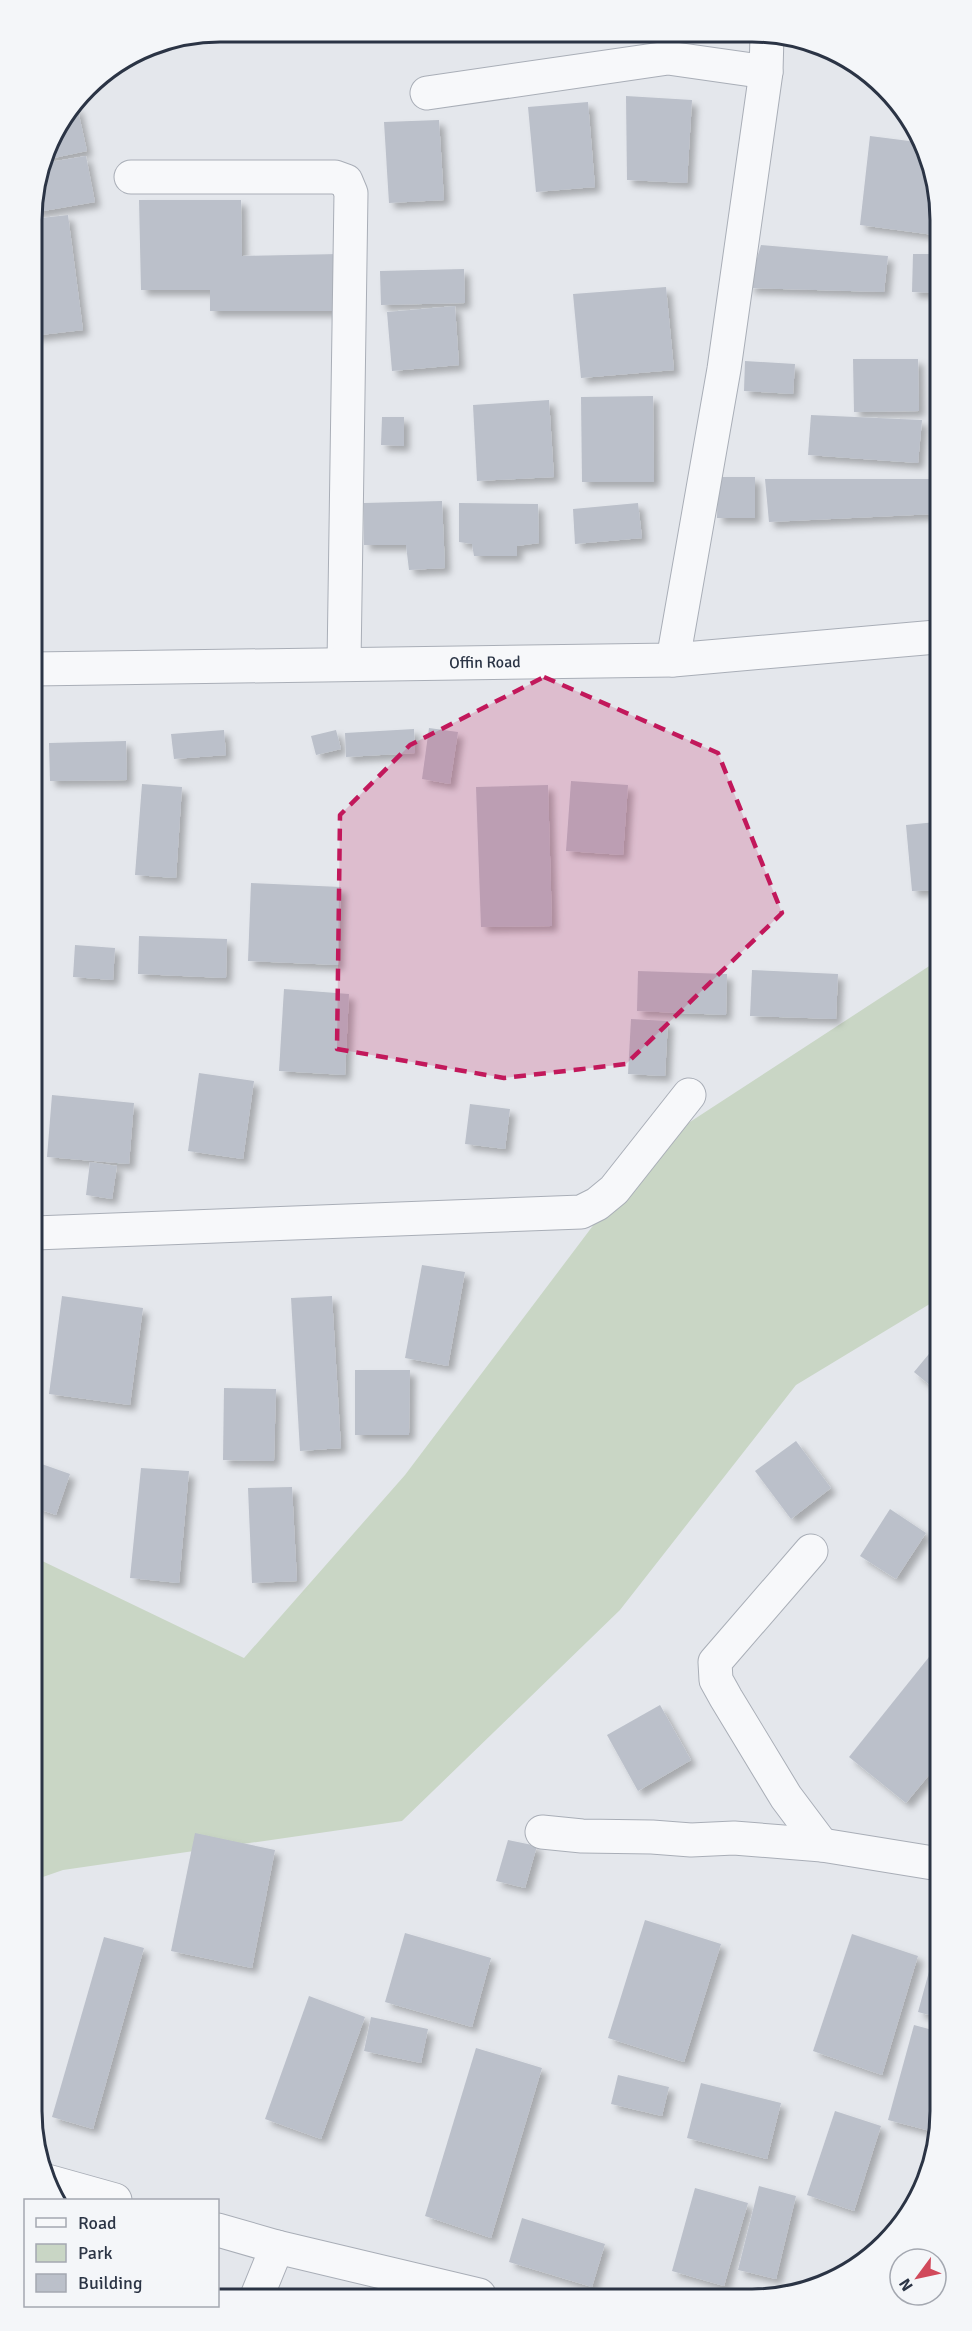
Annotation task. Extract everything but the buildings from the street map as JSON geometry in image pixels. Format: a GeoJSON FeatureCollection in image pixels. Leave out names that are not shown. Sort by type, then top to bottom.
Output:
{"type":"FeatureCollection","features":[{"type":"Feature","properties":{"kind":"street"},"geometry":{"type":"LineString","coordinates":[[673,660],[724,369],[766,72],[767,43]]}},
{"type":"Feature","properties":{"kind":"street"},"geometry":{"type":"LineString","coordinates":[[427,93],[668,58],[766,72]]}},
{"type":"Feature","properties":{"kind":"street"},"geometry":{"type":"LineString","coordinates":[[131,177],[335,177],[346,181],[351,193],[344,664]]}},
{"type":"Feature","properties":{"kind":"street","name":"Offin Road"},"geometry":{"type":"LineString","coordinates":[[42,669],[673,660],[930,638]]}},
{"type":"Feature","properties":{"kind":"street"},"geometry":{"type":"LineString","coordinates":[[42,1233],[580,1212],[597,1204],[614,1190],[690,1095]]}},
{"type":"Feature","properties":{"kind":"street"},"geometry":{"type":"LineString","coordinates":[[811,1551],[715,1662],[716,1680],[726,1698],[786,1797],[822,1845]]}},
{"type":"Feature","properties":{"kind":"street"},"geometry":{"type":"LineString","coordinates":[[542,1832],[582,1836],[691,1840],[734,1838],[822,1845],[930,1863]]}},
{"type":"Feature","properties":{"kind":"street"},"geometry":{"type":"LineString","coordinates":[[59,2184],[111,2199]]}},
{"type":"Feature","properties":{"kind":"street"},"geometry":{"type":"LineString","coordinates":[[219,2230],[277,2247],[454,2289]]}},
{"type":"Feature","properties":{"kind":"street"},"geometry":{"type":"LineString","coordinates":[[260,2289],[277,2247]]}},
{"type":"Feature","properties":{"kind":"highlighted area"},"geometry":{"type":"Polygon","coordinates":[[[544,677],[718,753],[782,913],[626,1064],[504,1078],[337,1049],[340,815],[410,745],[544,677]]]}},
{"type":"Feature","properties":{"kind":"green space"},"geometry":{"type":"Polygon","coordinates":[[[930,966],[930,1304],[796,1385],[620,1610],[402,1821],[63,1870],[42,1877],[42,1561],[244,1658],[405,1475],[653,1146],[930,966]]]}}]}
